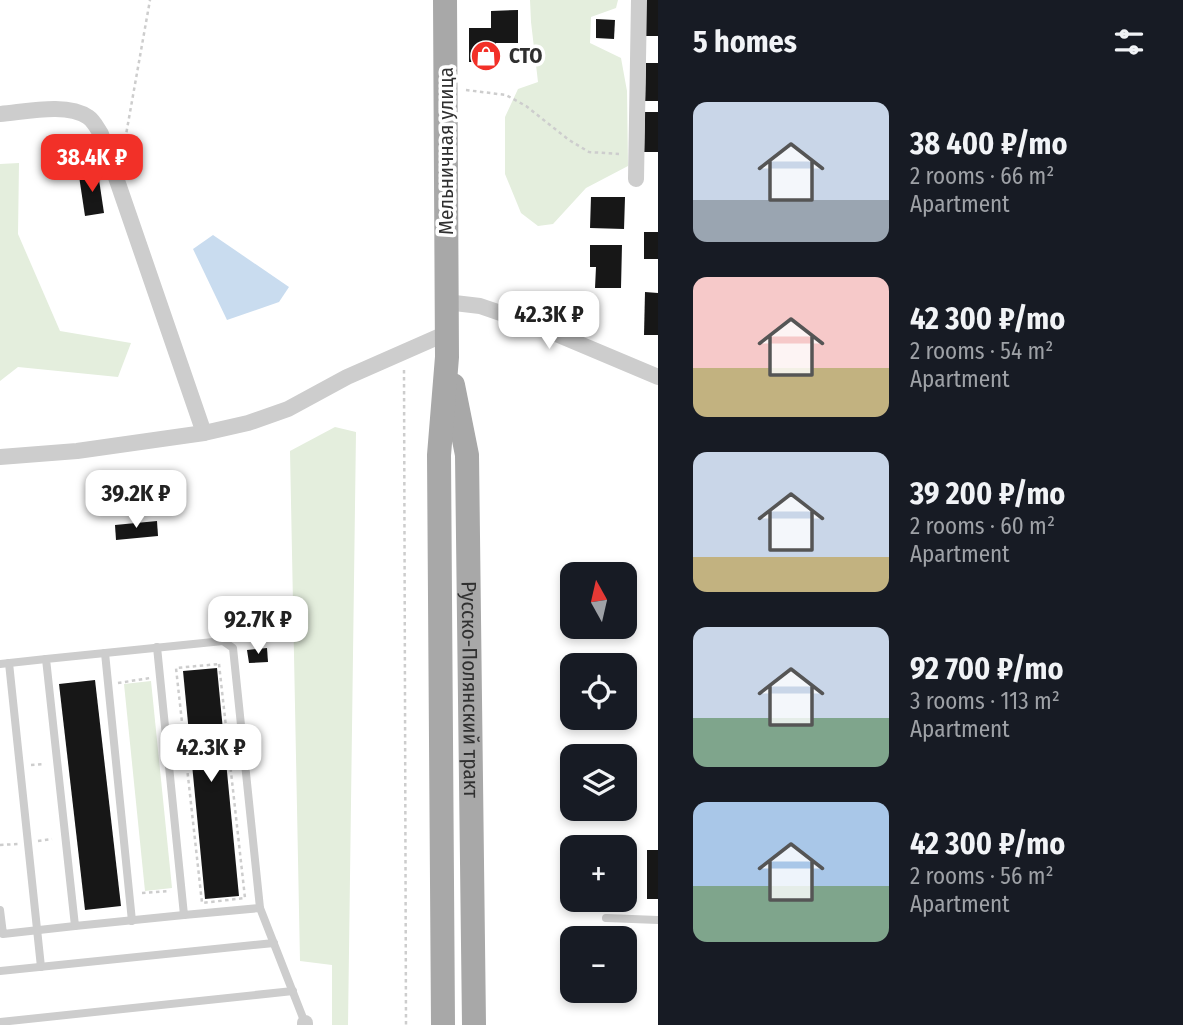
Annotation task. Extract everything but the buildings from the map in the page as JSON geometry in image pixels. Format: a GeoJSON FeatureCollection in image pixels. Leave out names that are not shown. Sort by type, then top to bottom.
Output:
{"type":"FeatureCollection","features":[{"type":"Feature","properties":{"kind":"main road","name":"Мельничная улица"},"geometry":{"type":"LineString","coordinates":[[445,0],[446,302]]}},
{"type":"Feature","properties":{"kind":"main road","name":"Русско-Полянский тракт"},"geometry":{"type":"LineString","coordinates":[[443,1025],[439,456],[447,345],[446,302]]}},
{"type":"Feature","properties":{"kind":"main road","name":"Русско-Полянский тракт"},"geometry":{"type":"LineString","coordinates":[[447,345],[467,455],[474,1025]]}},
{"type":"Feature","properties":{"kind":"street"},"geometry":{"type":"LineString","coordinates":[[636,179],[639,0]]}},
{"type":"Feature","properties":{"kind":"street"},"geometry":{"type":"LineString","coordinates":[[0,114],[66,108],[90,118],[102,134],[204,433]]}},
{"type":"Feature","properties":{"kind":"street"},"geometry":{"type":"LineString","coordinates":[[446,302],[480,306],[530,323],[658,377]]}},
{"type":"Feature","properties":{"kind":"street"},"geometry":{"type":"LineString","coordinates":[[0,457],[77,451],[204,433],[248,423],[288,409],[347,377],[404,352],[447,345]]}},
{"type":"Feature","properties":{"kind":"lane"},"geometry":{"type":"LineString","coordinates":[[41,967],[4,663],[223,641],[233,648],[260,908],[305,1024]]}},
{"type":"Feature","properties":{"kind":"lane"},"geometry":{"type":"LineString","coordinates":[[157,647],[184,915]]}},
{"type":"Feature","properties":{"kind":"lane"},"geometry":{"type":"LineString","coordinates":[[105,653],[132,921]]}},
{"type":"Feature","properties":{"kind":"lane"},"geometry":{"type":"LineString","coordinates":[[46,659],[75,926]]}},
{"type":"Feature","properties":{"kind":"lane"},"geometry":{"type":"LineString","coordinates":[[0,910],[1,934],[260,908]]}},
{"type":"Feature","properties":{"kind":"lane"},"geometry":{"type":"LineString","coordinates":[[606,918],[658,920]]}},
{"type":"Feature","properties":{"kind":"lane"},"geometry":{"type":"LineString","coordinates":[[0,971],[274,943]]}},
{"type":"Feature","properties":{"kind":"lane"},"geometry":{"type":"LineString","coordinates":[[0,1022],[293,991]]}},
{"type":"Feature","properties":{"kind":"path"},"geometry":{"type":"LineString","coordinates":[[118,181],[150,0]]}},
{"type":"Feature","properties":{"kind":"path"},"geometry":{"type":"LineString","coordinates":[[446,91],[478,90],[506,94],[589,152],[636,155]]}},
{"type":"Feature","properties":{"kind":"path"},"geometry":{"type":"LineString","coordinates":[[404,352],[406,1025]]}},
{"type":"Feature","properties":{"kind":"path"},"geometry":{"type":"LineString","coordinates":[[219,664],[246,898],[202,903],[176,675],[176,668],[219,664]]}},
{"type":"Feature","properties":{"kind":"path"},"geometry":{"type":"LineString","coordinates":[[108,684],[176,675]]}},
{"type":"Feature","properties":{"kind":"path"},"geometry":{"type":"LineString","coordinates":[[129,894],[200,888]]}},
{"type":"Feature","properties":{"kind":"green space"},"geometry":{"type":"Polygon","coordinates":[[[530,0],[618,0],[616,8],[591,17],[590,43],[621,58],[627,91],[628,166],[586,188],[553,224],[538,226],[521,213],[505,174],[505,117],[518,89],[538,82],[530,0]]]}},
{"type":"Feature","properties":{"kind":"green space"},"geometry":{"type":"Polygon","coordinates":[[[19,163],[18,234],[60,331],[131,343],[118,377],[18,367],[0,381],[0,164],[19,163]]]}},
{"type":"Feature","properties":{"kind":"green space"},"geometry":{"type":"Polygon","coordinates":[[[335,427],[356,432],[348,1025],[332,1025],[332,965],[300,961],[290,451],[335,427]]]}},
{"type":"Feature","properties":{"kind":"green space"},"geometry":{"type":"Polygon","coordinates":[[[151,681],[172,888],[145,891],[124,684],[151,681]]]}},
{"type":"Feature","properties":{"kind":"water"},"geometry":{"type":"Polygon","coordinates":[[[213,235],[289,287],[279,302],[227,320],[193,249],[213,235]]]}},
{"type":"Feature","properties":{"kind":"place","name":"СТО"},"geometry":{"type":"Point","coordinates":[486,56]}}]}
